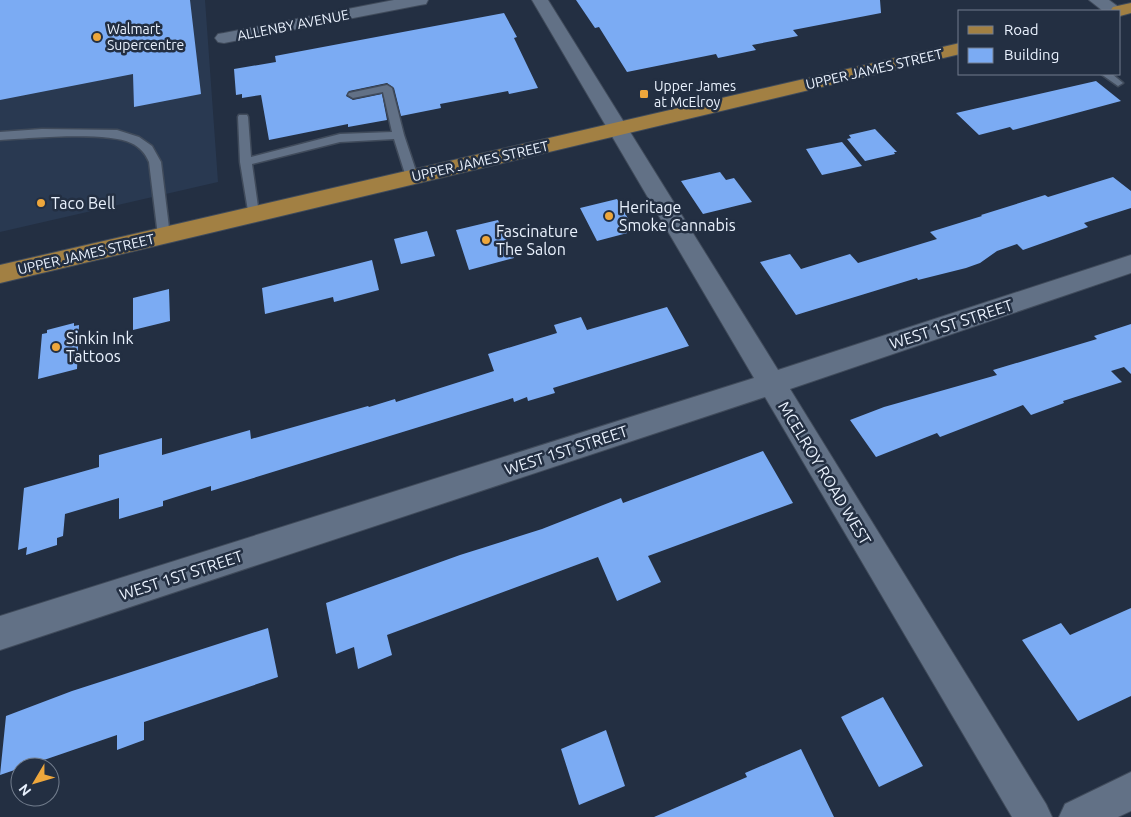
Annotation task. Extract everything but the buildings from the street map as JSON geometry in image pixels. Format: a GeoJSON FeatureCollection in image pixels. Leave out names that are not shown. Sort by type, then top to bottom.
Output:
{"type":"FeatureCollection","features":[{"type":"Feature","properties":{"kind":"main road","name":"UPPER JAMES STREET"},"geometry":{"type":"LineString","coordinates":[[0,274],[958,48]]}},
{"type":"Feature","properties":{"kind":"street","name":"ALLENBY AVENUE"},"geometry":{"type":"LineString","coordinates":[[224,38],[420,0]]}},
{"type":"Feature","properties":{"kind":"street","name":"MCELROY ROAD WEST"},"geometry":{"type":"LineString","coordinates":[[540,0],[616,129],[1033,817]]}},
{"type":"Feature","properties":{"kind":"street"},"geometry":{"type":"LineString","coordinates":[[1097,0],[1113,10]]}},
{"type":"Feature","properties":{"kind":"street","name":"WEST 1ST STREET"},"geometry":{"type":"LineString","coordinates":[[0,633],[771,384],[1131,264]]}},
{"type":"Feature","properties":{"kind":"street"},"geometry":{"type":"LineString","coordinates":[[1078,817],[1131,791]]}},
{"type":"Feature","properties":{"kind":"lane"},"geometry":{"type":"LineString","coordinates":[[1108,75],[1118,82]]}},
{"type":"Feature","properties":{"kind":"lane"},"geometry":{"type":"LineString","coordinates":[[353,95],[387,88],[398,134],[412,177]]}},
{"type":"Feature","properties":{"kind":"lane"},"geometry":{"type":"LineString","coordinates":[[243,117],[246,162],[253,214]]}},
{"type":"Feature","properties":{"kind":"lane"},"geometry":{"type":"LineString","coordinates":[[0,136],[42,133],[117,134],[135,140],[148,149],[156,162],[164,236]]}},
{"type":"Feature","properties":{"kind":"lane"},"geometry":{"type":"LineString","coordinates":[[246,162],[340,138],[398,134]]}},
{"type":"Feature","properties":{"kind":"shaded area"},"geometry":{"type":"Polygon","coordinates":[[[0,0],[205,0],[218,182],[0,232],[0,0]]]}},
{"type":"Feature","properties":{"kind":"place","name":"Walmart Supercentre"},"geometry":{"type":"Point","coordinates":[97,37]}},
{"type":"Feature","properties":{"kind":"place","name":"Upper James at McElroy"},"geometry":{"type":"Point","coordinates":[644,94]}},
{"type":"Feature","properties":{"kind":"place","name":"Taco Bell"},"geometry":{"type":"Point","coordinates":[41,203]}},
{"type":"Feature","properties":{"kind":"place","name":"Heritage Smoke Cannabis"},"geometry":{"type":"Point","coordinates":[609,216]}},
{"type":"Feature","properties":{"kind":"place","name":"Fascinature The Salon"},"geometry":{"type":"Point","coordinates":[486,240]}},
{"type":"Feature","properties":{"kind":"place","name":"Sinkin Ink Tattoos"},"geometry":{"type":"Point","coordinates":[56,347]}}]}
